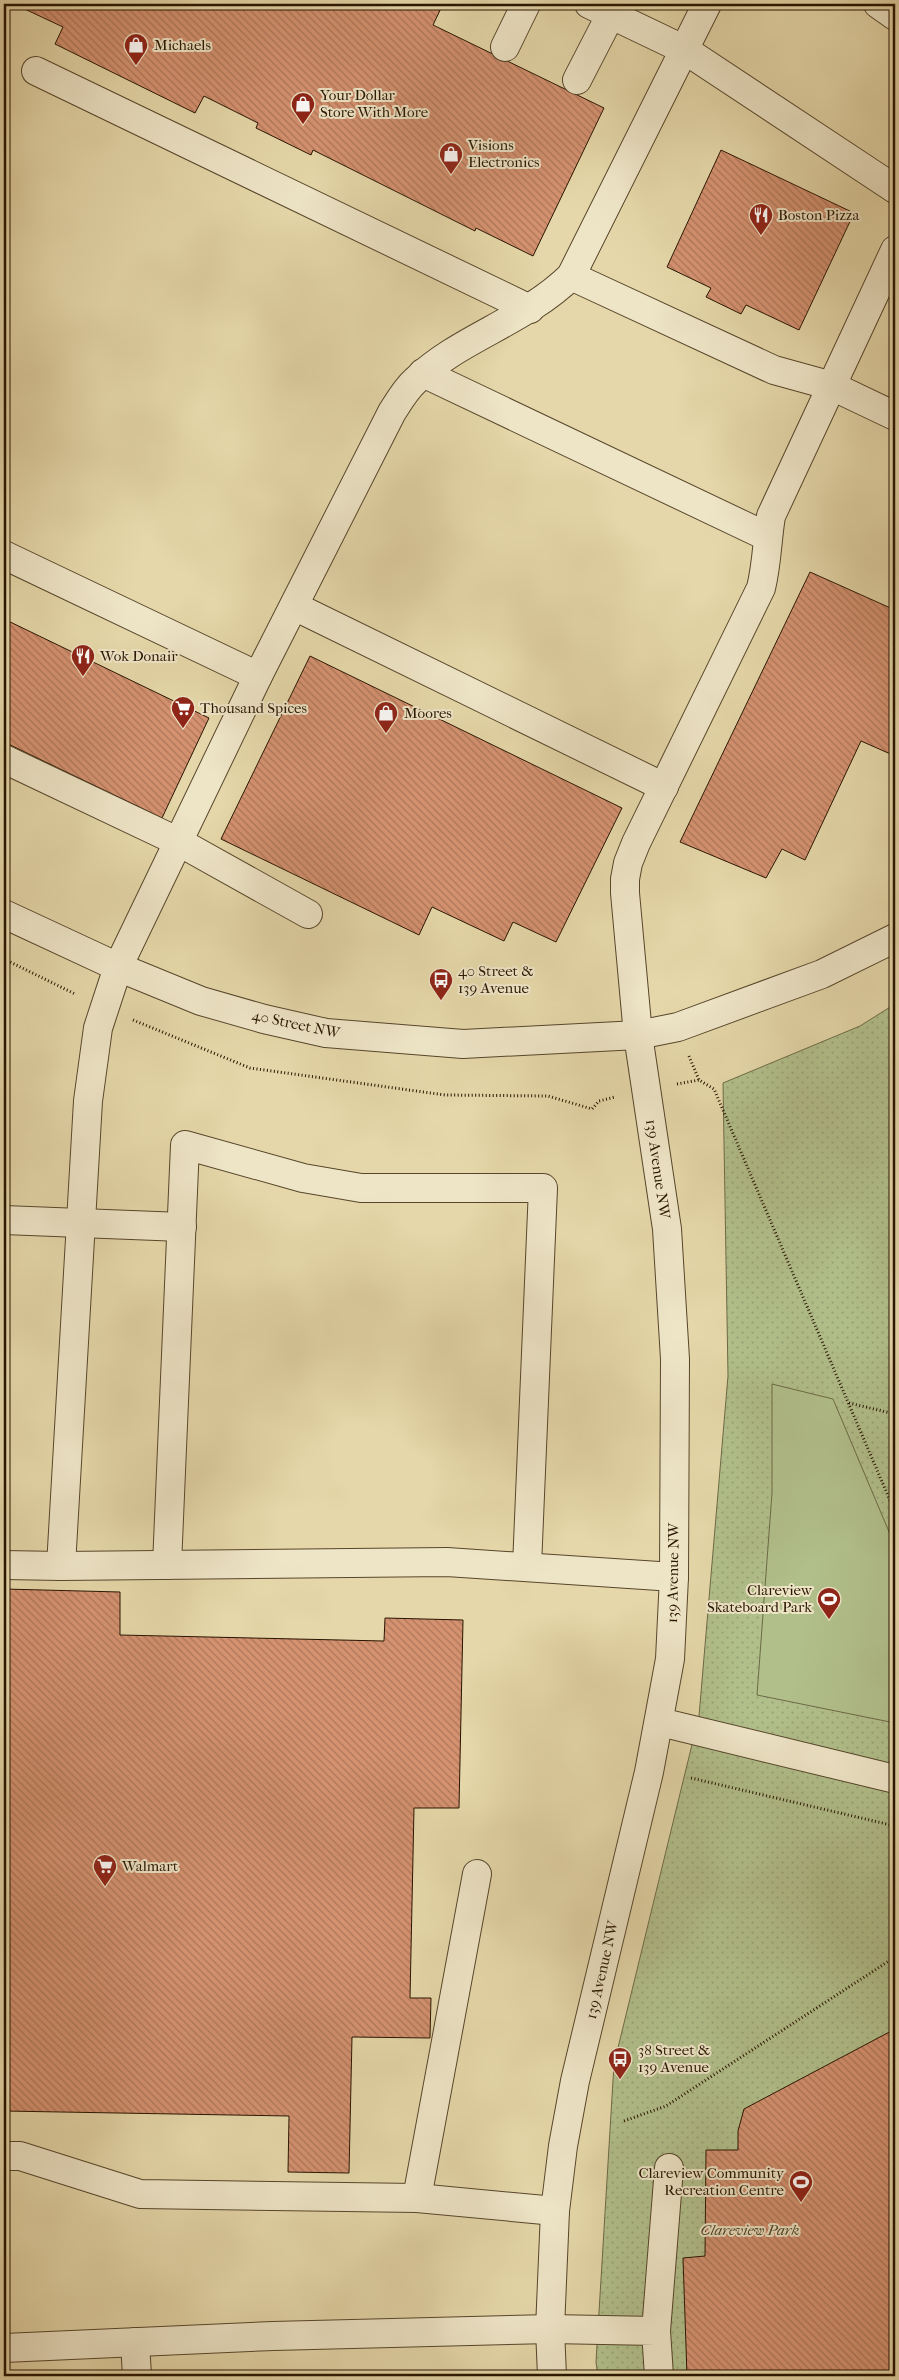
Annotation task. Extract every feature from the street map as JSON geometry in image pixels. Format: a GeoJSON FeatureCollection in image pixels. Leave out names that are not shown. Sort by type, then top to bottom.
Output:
{"type":"FeatureCollection","features":[{"type":"Feature","properties":{"kind":"street"},"geometry":{"type":"LineString","coordinates":[[505,48],[526,4]]}},
{"type":"Feature","properties":{"kind":"street"},"geometry":{"type":"LineString","coordinates":[[61,1566],[88,1101],[98,1028],[118,967],[258,676],[392,412],[413,382],[436,362],[530,309],[556,290],[571,276],[707,4]]}},
{"type":"Feature","properties":{"kind":"street"},"geometry":{"type":"LineString","coordinates":[[878,4],[895,16]]}},
{"type":"Feature","properties":{"kind":"street"},"geometry":{"type":"LineString","coordinates":[[577,80],[600,9],[685,50],[895,189]]}},
{"type":"Feature","properties":{"kind":"street"},"geometry":{"type":"LineString","coordinates":[[36,71],[530,309]]}},
{"type":"Feature","properties":{"kind":"street","name":"139 Avenue NW"},"geometry":{"type":"LineString","coordinates":[[552,2376],[550,2329],[555,2211],[563,2146],[575,2081],[660,1722],[670,1659],[674,1577],[674,1359],[667,1238],[638,1035],[625,879],[636,843],[761,588],[767,567],[771,516],[895,250]]}},
{"type":"Feature","properties":{"kind":"street"},"geometry":{"type":"LineString","coordinates":[[571,276],[774,370],[832,386],[895,416]]}},
{"type":"Feature","properties":{"kind":"street"},"geometry":{"type":"LineString","coordinates":[[423,373],[768,537]]}},
{"type":"Feature","properties":{"kind":"street"},"geometry":{"type":"LineString","coordinates":[[4,555],[258,676]]}},
{"type":"Feature","properties":{"kind":"street"},"geometry":{"type":"LineString","coordinates":[[294,606],[664,787]]}},
{"type":"Feature","properties":{"kind":"street"},"geometry":{"type":"LineString","coordinates":[[4,759],[178,842],[308,914]]}},
{"type":"Feature","properties":{"kind":"street","name":"40 Street NW"},"geometry":{"type":"LineString","coordinates":[[4,914],[118,967],[201,1001],[264,1019],[326,1033],[463,1044],[638,1035]]}},
{"type":"Feature","properties":{"kind":"street"},"geometry":{"type":"LineString","coordinates":[[638,1035],[678,1027],[822,974],[895,938]]}},
{"type":"Feature","properties":{"kind":"street"},"geometry":{"type":"LineString","coordinates":[[167,1565],[185,1145],[303,1178],[361,1188],[542,1188],[527,1566]]}},
{"type":"Feature","properties":{"kind":"street"},"geometry":{"type":"LineString","coordinates":[[4,1220],[182,1227]]}},
{"type":"Feature","properties":{"kind":"street"},"geometry":{"type":"LineString","coordinates":[[4,1565],[447,1562],[674,1577]]}},
{"type":"Feature","properties":{"kind":"street"},"geometry":{"type":"LineString","coordinates":[[660,1722],[895,1779]]}},
{"type":"Feature","properties":{"kind":"street"},"geometry":{"type":"LineString","coordinates":[[417,2198],[476,1874]]}},
{"type":"Feature","properties":{"kind":"street"},"geometry":{"type":"LineString","coordinates":[[4,2156],[20,2156],[140,2194],[417,2198],[555,2211]]}},
{"type":"Feature","properties":{"kind":"street"},"geometry":{"type":"LineString","coordinates":[[659,2376],[656,2331],[669,2168]]}},
{"type":"Feature","properties":{"kind":"street"},"geometry":{"type":"LineString","coordinates":[[4,2348],[273,2336],[550,2329],[656,2331]]}},
{"type":"Feature","properties":{"kind":"street"},"geometry":{"type":"LineString","coordinates":[[135,2342],[137,2376]]}},
{"type":"Feature","properties":{"kind":"path"},"geometry":{"type":"LineString","coordinates":[[678,1027],[699,1080],[714,1089],[895,1512]]}},
{"type":"Feature","properties":{"kind":"path"},"geometry":{"type":"LineString","coordinates":[[849,1403],[895,1414]]}},
{"type":"Feature","properties":{"kind":"path"},"geometry":{"type":"LineString","coordinates":[[691,1778],[895,1826]]}},
{"type":"Feature","properties":{"kind":"path"},"geometry":{"type":"LineString","coordinates":[[624,2121],[666,2106],[895,1957]]}},
{"type":"Feature","properties":{"kind":"green space","name":"Clareview Park"},"geometry":{"type":"Polygon","coordinates":[[[895,1004],[895,2376],[598,2376],[596,2362],[614,2064],[699,1716],[728,1376],[723,1083],[860,1026],[895,1004]]]}},
{"type":"Feature","properties":{"kind":"green space","name":"Clareview Skateboard Park"},"geometry":{"type":"Polygon","coordinates":[[[772,1384],[833,1399],[895,1546],[895,1723],[757,1695],[772,1493],[772,1384]]]}},
{"type":"Feature","properties":{"kind":"building"},"geometry":{"type":"Polygon","coordinates":[[[14,4],[443,4],[433,25],[604,108],[533,256],[476,228],[475,231],[313,150],[311,155],[256,128],[258,123],[204,96],[195,113],[55,44],[63,27],[14,4]]]}},
{"type":"Feature","properties":{"kind":"building"},"geometry":{"type":"Polygon","coordinates":[[[721,150],[854,213],[799,330],[746,305],[741,314],[706,297],[711,288],[667,267],[721,150]]]}},
{"type":"Feature","properties":{"kind":"building"},"geometry":{"type":"Polygon","coordinates":[[[810,572],[895,610],[895,756],[861,741],[805,860],[782,849],[766,878],[680,842],[810,572]]]}},
{"type":"Feature","properties":{"kind":"building"},"geometry":{"type":"Polygon","coordinates":[[[4,619],[209,718],[162,818],[4,742],[4,619]]]}},
{"type":"Feature","properties":{"kind":"building"},"geometry":{"type":"Polygon","coordinates":[[[310,656],[622,808],[556,942],[513,922],[504,941],[432,907],[419,935],[221,839],[310,656]]]}},
{"type":"Feature","properties":{"kind":"building"},"geometry":{"type":"Polygon","coordinates":[[[4,1589],[120,1592],[120,1635],[384,1641],[385,1618],[463,1620],[459,1808],[414,1808],[410,1998],[431,1998],[430,2038],[352,2037],[349,2173],[288,2172],[289,2116],[4,2111],[4,1589]]]}},
{"type":"Feature","properties":{"kind":"building","name":"Clareview Community Recreation Centre"},"geometry":{"type":"Polygon","coordinates":[[[895,2029],[895,2376],[687,2376],[683,2258],[705,2256],[706,2150],[738,2150],[738,2131],[744,2109],[895,2029]]]}},
{"type":"Feature","properties":{"kind":"place","name":"Michaels"},"geometry":{"type":"Point","coordinates":[136,66]}},
{"type":"Feature","properties":{"kind":"place","name":"Your Dollar Store With More"},"geometry":{"type":"Point","coordinates":[303,125]}},
{"type":"Feature","properties":{"kind":"place","name":"Visions Electronics"},"geometry":{"type":"Point","coordinates":[451,175]}},
{"type":"Feature","properties":{"kind":"place","name":"Boston Pizza"},"geometry":{"type":"Point","coordinates":[761,236]}},
{"type":"Feature","properties":{"kind":"place","name":"Wok Donair"},"geometry":{"type":"Point","coordinates":[83,677]}},
{"type":"Feature","properties":{"kind":"place","name":"Thousand Spices"},"geometry":{"type":"Point","coordinates":[183,729]}},
{"type":"Feature","properties":{"kind":"place","name":"Moores"},"geometry":{"type":"Point","coordinates":[386,734]}},
{"type":"Feature","properties":{"kind":"place","name":"40 Street & 139 Avenue"},"geometry":{"type":"Point","coordinates":[441,1001]}},
{"type":"Feature","properties":{"kind":"place","name":"Clareview Skateboard Park"},"geometry":{"type":"Point","coordinates":[829,1620]}},
{"type":"Feature","properties":{"kind":"place","name":"Walmart"},"geometry":{"type":"Point","coordinates":[105,1887]}},
{"type":"Feature","properties":{"kind":"place","name":"38 Street & 139 Avenue"},"geometry":{"type":"Point","coordinates":[620,2080]}},
{"type":"Feature","properties":{"kind":"place","name":"Clareview Community Recreation Centre"},"geometry":{"type":"Point","coordinates":[801,2203]}}]}
